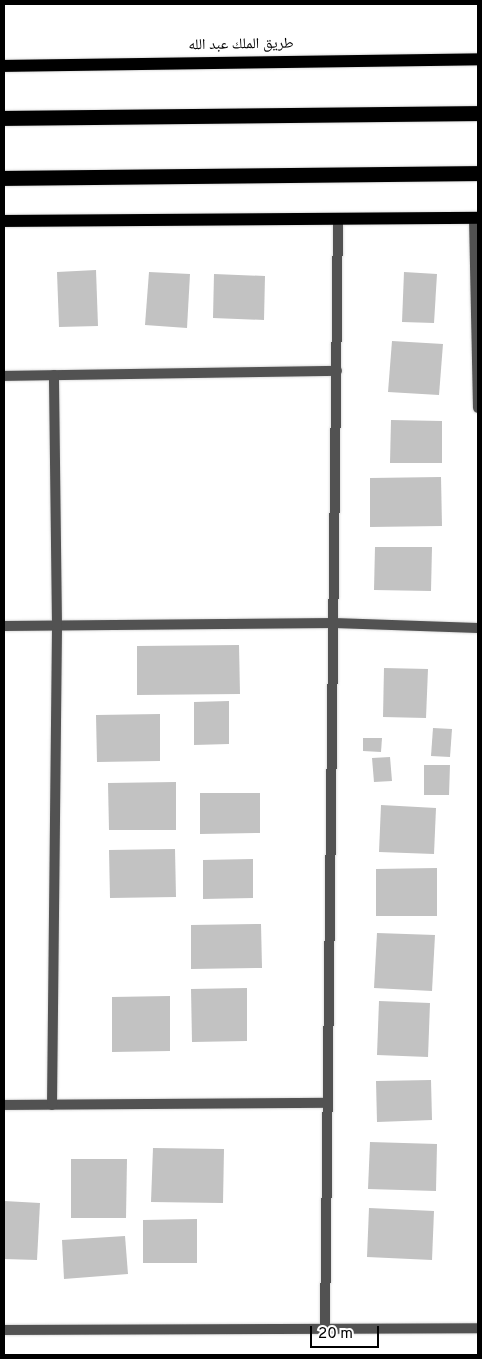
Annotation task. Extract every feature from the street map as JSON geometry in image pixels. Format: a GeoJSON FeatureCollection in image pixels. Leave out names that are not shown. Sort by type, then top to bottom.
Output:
{"type":"FeatureCollection","features":[{"type":"Feature","properties":{"kind":"highway"},"geometry":{"type":"LineString","coordinates":[[4,118],[477,113]]}},
{"type":"Feature","properties":{"kind":"highway"},"geometry":{"type":"LineString","coordinates":[[4,178],[476,173]]}},
{"type":"Feature","properties":{"kind":"main road","name":"طريق الملك عبد الله"},"geometry":{"type":"LineString","coordinates":[[4,66],[478,59]]}},
{"type":"Feature","properties":{"kind":"main road"},"geometry":{"type":"LineString","coordinates":[[4,222],[476,218]]}},
{"type":"Feature","properties":{"kind":"street"},"geometry":{"type":"LineString","coordinates":[[476,218],[478,408]]}},
{"type":"Feature","properties":{"kind":"street"},"geometry":{"type":"LineString","coordinates":[[325,1327],[338,219]]}},
{"type":"Feature","properties":{"kind":"street"},"geometry":{"type":"LineString","coordinates":[[4,376],[337,371]]}},
{"type":"Feature","properties":{"kind":"street"},"geometry":{"type":"LineString","coordinates":[[52,1105],[57,626],[54,375]]}},
{"type":"Feature","properties":{"kind":"street"},"geometry":{"type":"LineString","coordinates":[[4,626],[334,623],[478,628]]}},
{"type":"Feature","properties":{"kind":"street"},"geometry":{"type":"LineString","coordinates":[[4,1105],[328,1103]]}},
{"type":"Feature","properties":{"kind":"street"},"geometry":{"type":"LineString","coordinates":[[4,1330],[325,1327],[478,1328]]}},
{"type":"Feature","properties":{"kind":"building"},"geometry":{"type":"Polygon","coordinates":[[[96,270],[98,326],[59,327],[57,272],[96,270]]]}},
{"type":"Feature","properties":{"kind":"building"},"geometry":{"type":"Polygon","coordinates":[[[149,272],[190,274],[187,328],[145,325],[149,272]]]}},
{"type":"Feature","properties":{"kind":"building"},"geometry":{"type":"Polygon","coordinates":[[[404,272],[437,274],[434,323],[402,322],[404,272]]]}},
{"type":"Feature","properties":{"kind":"building"},"geometry":{"type":"Polygon","coordinates":[[[214,274],[265,276],[264,320],[213,318],[214,274]]]}},
{"type":"Feature","properties":{"kind":"building"},"geometry":{"type":"Polygon","coordinates":[[[392,341],[443,344],[439,395],[388,392],[392,341]]]}},
{"type":"Feature","properties":{"kind":"building"},"geometry":{"type":"Polygon","coordinates":[[[391,420],[442,421],[442,463],[390,463],[391,420]]]}},
{"type":"Feature","properties":{"kind":"building"},"geometry":{"type":"Polygon","coordinates":[[[441,477],[442,526],[370,527],[370,478],[441,477]]]}},
{"type":"Feature","properties":{"kind":"building"},"geometry":{"type":"Polygon","coordinates":[[[375,547],[432,547],[431,591],[374,590],[375,547]]]}},
{"type":"Feature","properties":{"kind":"building"},"geometry":{"type":"Polygon","coordinates":[[[239,645],[240,694],[137,695],[137,646],[239,645]]]}},
{"type":"Feature","properties":{"kind":"building"},"geometry":{"type":"Polygon","coordinates":[[[384,668],[428,669],[426,718],[383,717],[384,668]]]}},
{"type":"Feature","properties":{"kind":"building"},"geometry":{"type":"Polygon","coordinates":[[[229,701],[229,744],[194,745],[194,702],[229,701]]]}},
{"type":"Feature","properties":{"kind":"building"},"geometry":{"type":"Polygon","coordinates":[[[160,714],[160,761],[97,762],[96,715],[160,714]]]}},
{"type":"Feature","properties":{"kind":"building"},"geometry":{"type":"Polygon","coordinates":[[[433,728],[452,729],[450,757],[431,756],[433,728]]]}},
{"type":"Feature","properties":{"kind":"building"},"geometry":{"type":"Polygon","coordinates":[[[363,738],[382,738],[381,752],[363,751],[363,738]]]}},
{"type":"Feature","properties":{"kind":"building"},"geometry":{"type":"Polygon","coordinates":[[[390,757],[392,781],[374,782],[372,758],[390,757]]]}},
{"type":"Feature","properties":{"kind":"building"},"geometry":{"type":"Polygon","coordinates":[[[424,765],[450,765],[449,795],[424,795],[424,765]]]}},
{"type":"Feature","properties":{"kind":"building"},"geometry":{"type":"Polygon","coordinates":[[[176,782],[176,830],[109,830],[108,783],[176,782]]]}},
{"type":"Feature","properties":{"kind":"building"},"geometry":{"type":"Polygon","coordinates":[[[200,793],[260,793],[260,833],[200,834],[200,793]]]}},
{"type":"Feature","properties":{"kind":"building"},"geometry":{"type":"Polygon","coordinates":[[[381,805],[436,808],[434,854],[379,852],[381,805]]]}},
{"type":"Feature","properties":{"kind":"building"},"geometry":{"type":"Polygon","coordinates":[[[175,849],[176,897],[110,898],[109,850],[175,849]]]}},
{"type":"Feature","properties":{"kind":"building"},"geometry":{"type":"Polygon","coordinates":[[[253,859],[253,898],[203,899],[203,860],[253,859]]]}},
{"type":"Feature","properties":{"kind":"building"},"geometry":{"type":"Polygon","coordinates":[[[437,868],[437,916],[376,916],[376,869],[437,868]]]}},
{"type":"Feature","properties":{"kind":"building"},"geometry":{"type":"Polygon","coordinates":[[[261,924],[262,968],[191,969],[191,925],[261,924]]]}},
{"type":"Feature","properties":{"kind":"building"},"geometry":{"type":"Polygon","coordinates":[[[377,933],[435,935],[432,991],[374,988],[377,933]]]}},
{"type":"Feature","properties":{"kind":"building"},"geometry":{"type":"Polygon","coordinates":[[[247,988],[247,1041],[192,1042],[191,989],[247,988]]]}},
{"type":"Feature","properties":{"kind":"building"},"geometry":{"type":"Polygon","coordinates":[[[170,996],[170,1051],[112,1052],[112,997],[170,996]]]}},
{"type":"Feature","properties":{"kind":"building"},"geometry":{"type":"Polygon","coordinates":[[[379,1001],[430,1003],[428,1057],[377,1055],[379,1001]]]}},
{"type":"Feature","properties":{"kind":"building"},"geometry":{"type":"Polygon","coordinates":[[[431,1080],[432,1120],[377,1122],[376,1081],[431,1080]]]}},
{"type":"Feature","properties":{"kind":"building"},"geometry":{"type":"Polygon","coordinates":[[[370,1142],[437,1144],[436,1191],[368,1189],[370,1142]]]}},
{"type":"Feature","properties":{"kind":"building"},"geometry":{"type":"Polygon","coordinates":[[[153,1148],[224,1149],[223,1203],[151,1202],[153,1148]]]}},
{"type":"Feature","properties":{"kind":"building"},"geometry":{"type":"Polygon","coordinates":[[[71,1159],[127,1159],[126,1218],[71,1218],[71,1159]]]}},
{"type":"Feature","properties":{"kind":"building"},"geometry":{"type":"Polygon","coordinates":[[[4,1201],[40,1203],[37,1260],[4,1259],[4,1201]]]}},
{"type":"Feature","properties":{"kind":"building"},"geometry":{"type":"Polygon","coordinates":[[[369,1208],[434,1211],[432,1260],[367,1257],[369,1208]]]}},
{"type":"Feature","properties":{"kind":"building"},"geometry":{"type":"Polygon","coordinates":[[[197,1219],[197,1263],[143,1263],[143,1220],[197,1219]]]}},
{"type":"Feature","properties":{"kind":"building"},"geometry":{"type":"Polygon","coordinates":[[[125,1236],[128,1274],[64,1279],[62,1240],[125,1236]]]}}]}
